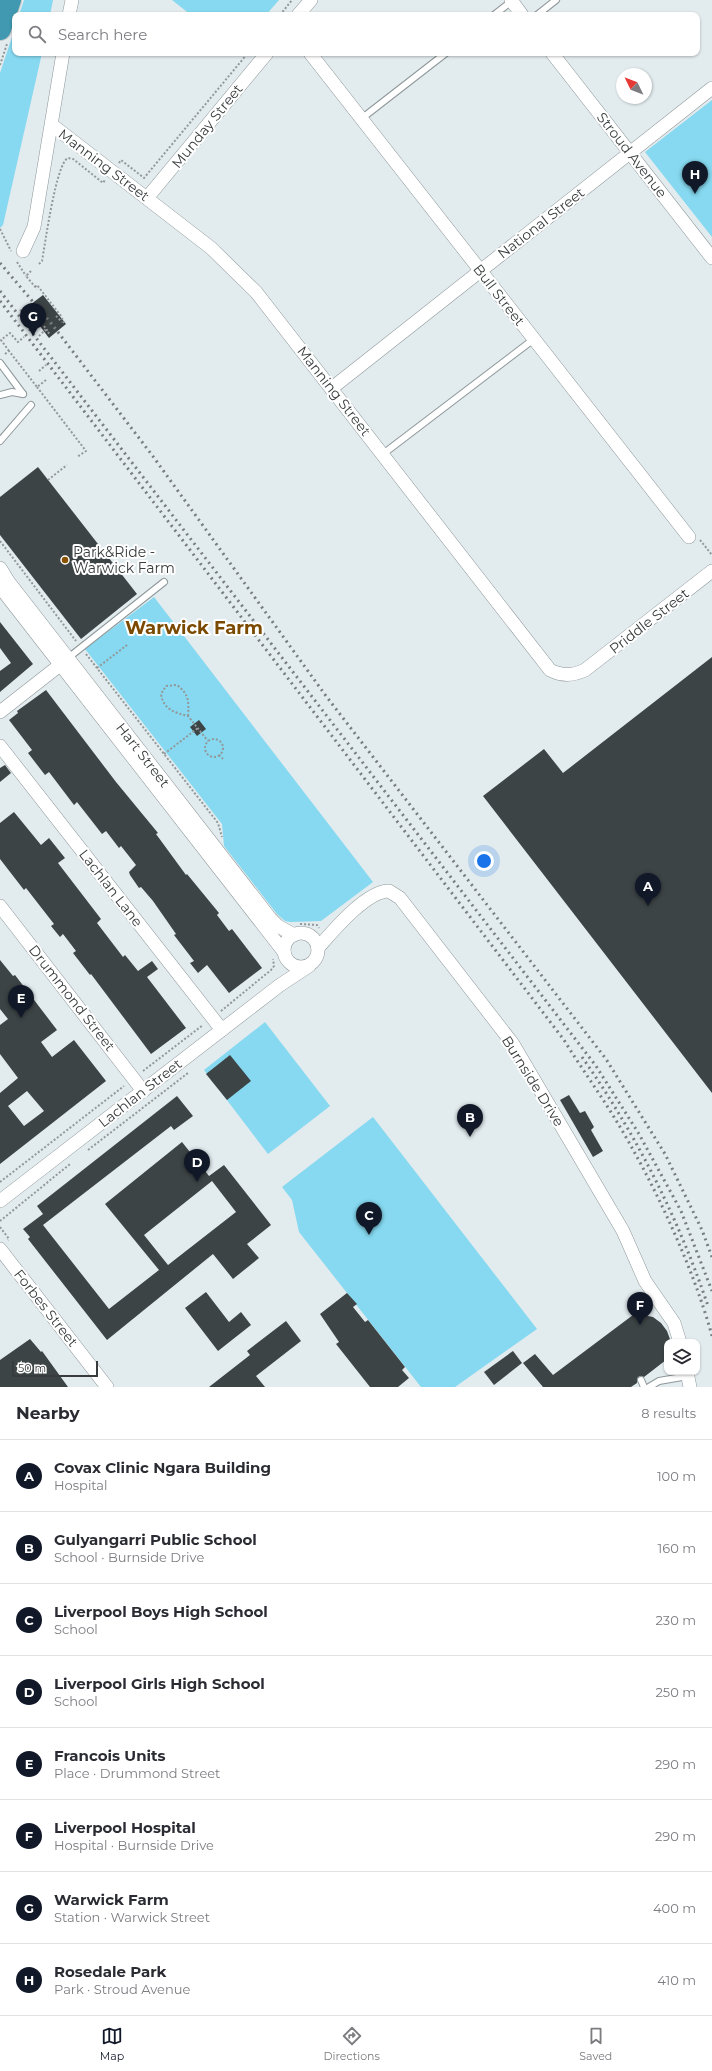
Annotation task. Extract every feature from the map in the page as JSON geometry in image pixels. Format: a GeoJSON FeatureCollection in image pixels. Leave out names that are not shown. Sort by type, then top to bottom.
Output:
{"type":"FeatureCollection","features":[{"type":"Feature","properties":{"kind":"highway"},"geometry":{"type":"LineString","coordinates":[[0,29],[10,0]]}},
{"type":"Feature","properties":{"kind":"street"},"geometry":{"type":"LineString","coordinates":[[70,12],[72,0]]}},
{"type":"Feature","properties":{"kind":"street"},"geometry":{"type":"LineString","coordinates":[[301,12],[311,0]]}},
{"type":"Feature","properties":{"kind":"street"},"geometry":{"type":"LineString","coordinates":[[511,1],[520,12]]}},
{"type":"Feature","properties":{"kind":"street"},"geometry":{"type":"LineString","coordinates":[[24,251],[34,228],[63,56]]}},
{"type":"Feature","properties":{"kind":"street","name":"Munday Street"},"geometry":{"type":"LineString","coordinates":[[147,198],[265,56]]}},
{"type":"Feature","properties":{"kind":"street","name":"Bull Street"},"geometry":{"type":"LineString","coordinates":[[312,56],[689,537]]}},
{"type":"Feature","properties":{"kind":"street","name":"Stroud Avenue"},"geometry":{"type":"LineString","coordinates":[[554,56],[712,258]]}},
{"type":"Feature","properties":{"kind":"street","name":"National Street"},"geometry":{"type":"LineString","coordinates":[[332,388],[712,88]]}},
{"type":"Feature","properties":{"kind":"street","name":"Manning Street"},"geometry":{"type":"LineString","coordinates":[[52,125],[211,248],[233,267],[275,315],[544,663],[553,672],[566,675],[575,674],[584,670]]}},
{"type":"Feature","properties":{"kind":"street","name":"Hart Street"},"geometry":{"type":"LineString","coordinates":[[0,568],[64,662],[286,957]]}},
{"type":"Feature","properties":{"kind":"street","name":"Priddle Street"},"geometry":{"type":"LineString","coordinates":[[584,670],[712,571]]}},
{"type":"Feature","properties":{"kind":"street","name":"Hart Street"},"geometry":{"type":"LineString","coordinates":[[0,587],[64,662],[270,918],[278,926],[298,931]]}},
{"type":"Feature","properties":{"kind":"street"},"geometry":{"type":"LineString","coordinates":[[0,712],[64,662]]}},
{"type":"Feature","properties":{"kind":"street","name":"Lachlan Lane"},"geometry":{"type":"LineString","coordinates":[[0,746],[222,1030]]}},
{"type":"Feature","properties":{"kind":"street","name":"Burnside Drive"},"geometry":{"type":"LineString","coordinates":[[318,948],[338,923],[371,897],[383,891],[394,893],[400,898],[513,1044],[623,1231],[645,1281],[674,1324],[679,1339]]}},
{"type":"Feature","properties":{"kind":"street","name":"Drummond Street"},"geometry":{"type":"LineString","coordinates":[[1,910],[143,1091]]}},
{"type":"Feature","properties":{"kind":"street","name":"Burnside Drive"},"geometry":{"type":"LineString","coordinates":[[298,931],[320,930],[338,923]]}},
{"type":"Feature","properties":{"kind":"street"},"geometry":{"type":"LineString","coordinates":[[298,931],[313,938],[318,948],[316,958],[308,966],[280,985],[286,957],[286,942],[298,931]]}},
{"type":"Feature","properties":{"kind":"street"},"geometry":{"type":"LineString","coordinates":[[286,957],[298,967],[308,966]]}},
{"type":"Feature","properties":{"kind":"street","name":"Lachlan Street"},"geometry":{"type":"LineString","coordinates":[[0,1201],[280,985]]}},
{"type":"Feature","properties":{"kind":"street","name":"Forbes Street"},"geometry":{"type":"LineString","coordinates":[[0,1249],[107,1387]]}},
{"type":"Feature","properties":{"kind":"lane"},"geometry":{"type":"LineString","coordinates":[[541,12],[556,0]]}},
{"type":"Feature","properties":{"kind":"lane"},"geometry":{"type":"LineString","coordinates":[[498,12],[511,1]]}},
{"type":"Feature","properties":{"kind":"lane"},"geometry":{"type":"LineString","coordinates":[[361,119],[442,56]]}},
{"type":"Feature","properties":{"kind":"lane"},"geometry":{"type":"LineString","coordinates":[[383,454],[534,339]]}},
{"type":"Feature","properties":{"kind":"lane"},"geometry":{"type":"LineString","coordinates":[[0,363],[23,394],[12,392],[0,395]]}},
{"type":"Feature","properties":{"kind":"lane"},"geometry":{"type":"LineString","coordinates":[[0,441],[31,405]]}},
{"type":"Feature","properties":{"kind":"lane"},"geometry":{"type":"LineString","coordinates":[[64,662],[164,582]]}},
{"type":"Feature","properties":{"kind":"lane"},"geometry":{"type":"LineString","coordinates":[[648,1387],[659,1382],[688,1378]]}},
{"type":"Feature","properties":{"kind":"lane"},"geometry":{"type":"LineString","coordinates":[[641,1380],[644,1387]]}},
{"type":"Feature","properties":{"kind":"path"},"geometry":{"type":"LineString","coordinates":[[282,12],[292,0]]}},
{"type":"Feature","properties":{"kind":"path"},"geometry":{"type":"LineString","coordinates":[[120,160],[144,178],[246,56]]}},
{"type":"Feature","properties":{"kind":"path"},"geometry":{"type":"LineString","coordinates":[[39,264],[42,261],[58,179],[63,162],[68,158],[73,159],[103,183]]}},
{"type":"Feature","properties":{"kind":"path"},"geometry":{"type":"LineString","coordinates":[[31,271],[26,276],[36,288],[37,285],[61,316],[64,323],[56,316]]}},
{"type":"Feature","properties":{"kind":"path"},"geometry":{"type":"LineString","coordinates":[[20,311],[27,306],[28,307]]}},
{"type":"Feature","properties":{"kind":"path"},"geometry":{"type":"LineString","coordinates":[[39,336],[46,330],[50,334],[44,326]]}},
{"type":"Feature","properties":{"kind":"path"},"geometry":{"type":"LineString","coordinates":[[24,337],[18,342],[10,333],[0,339],[86,451],[77,458]]}},
{"type":"Feature","properties":{"kind":"path"},"geometry":{"type":"LineString","coordinates":[[13,337],[19,345]]}},
{"type":"Feature","properties":{"kind":"path"},"geometry":{"type":"LineString","coordinates":[[5,354],[9,351]]}},
{"type":"Feature","properties":{"kind":"path"},"geometry":{"type":"LineString","coordinates":[[39,371],[46,365]]}},
{"type":"Feature","properties":{"kind":"path"},"geometry":{"type":"LineString","coordinates":[[37,387],[46,380]]}},
{"type":"Feature","properties":{"kind":"path"},"geometry":{"type":"LineString","coordinates":[[48,480],[67,465]]}},
{"type":"Feature","properties":{"kind":"path"},"geometry":{"type":"LineString","coordinates":[[689,537],[695,535],[712,554]]}},
{"type":"Feature","properties":{"kind":"path"},"geometry":{"type":"LineString","coordinates":[[0,541],[77,642]]}},
{"type":"Feature","properties":{"kind":"path"},"geometry":{"type":"LineString","coordinates":[[97,668],[127,644]]}},
{"type":"Feature","properties":{"kind":"path"},"geometry":{"type":"LineString","coordinates":[[84,652],[218,823],[222,834],[222,839]]}},
{"type":"Feature","properties":{"kind":"path"},"geometry":{"type":"LineString","coordinates":[[188,716],[189,701],[185,692],[177,685],[166,686],[161,694],[166,705],[174,713],[188,716],[208,741]]}},
{"type":"Feature","properties":{"kind":"path"},"geometry":{"type":"LineString","coordinates":[[164,754],[198,728]]}},
{"type":"Feature","properties":{"kind":"path"},"geometry":{"type":"LineString","coordinates":[[213,739],[221,742],[222,750],[219,755],[213,757],[208,754],[205,746],[208,741],[213,739]]}},
{"type":"Feature","properties":{"kind":"path"},"geometry":{"type":"LineString","coordinates":[[219,755],[222,759]]}},
{"type":"Feature","properties":{"kind":"path"},"geometry":{"type":"LineString","coordinates":[[298,931],[317,924]]}},
{"type":"Feature","properties":{"kind":"path"},"geometry":{"type":"LineString","coordinates":[[88,1150],[190,1072]]}},
{"type":"Feature","properties":{"kind":"path"},"geometry":{"type":"LineString","coordinates":[[0,1221],[76,1159]]}},
{"type":"Feature","properties":{"kind":"path"},"geometry":{"type":"LineString","coordinates":[[0,1227],[9,1239]]}},
{"type":"Feature","properties":{"kind":"shaded area"},"geometry":{"type":"Polygon","coordinates":[[[24,0],[53,0],[51,12],[20,12],[24,0]]]}},
{"type":"Feature","properties":{"kind":"shaded area"},"geometry":{"type":"Polygon","coordinates":[[[172,0],[279,0],[269,12],[187,12],[172,0]]]}},
{"type":"Feature","properties":{"kind":"shaded area"},"geometry":{"type":"Polygon","coordinates":[[[12,37],[12,56],[41,56],[3,225],[0,228],[0,73],[12,37]]]}},
{"type":"Feature","properties":{"kind":"shaded area"},"geometry":{"type":"Polygon","coordinates":[[[712,100],[712,237],[645,152],[712,100]]]}},
{"type":"Feature","properties":{"kind":"shaded area"},"geometry":{"type":"Polygon","coordinates":[[[154,597],[373,882],[321,921],[290,922],[285,921],[277,914],[224,846],[222,824],[85,649],[154,597]]]}},
{"type":"Feature","properties":{"kind":"shaded area"},"geometry":{"type":"Polygon","coordinates":[[[265,1022],[330,1106],[268,1154],[204,1070],[265,1022]]]}},
{"type":"Feature","properties":{"kind":"shaded area"},"geometry":{"type":"Polygon","coordinates":[[[373,1117],[537,1329],[455,1387],[421,1387],[299,1232],[292,1200],[282,1187],[373,1117]]]}},
{"type":"Feature","properties":{"kind":"building"},"geometry":{"type":"Polygon","coordinates":[[[43,295],[66,324],[49,338],[26,308],[43,295]]]}},
{"type":"Feature","properties":{"kind":"building","name":"Park&Ride - Warwick Farm"},"geometry":{"type":"Polygon","coordinates":[[[38,467],[137,594],[81,639],[0,535],[0,497],[38,467]]]}},
{"type":"Feature","properties":{"kind":"building"},"geometry":{"type":"Polygon","coordinates":[[[0,622],[33,664],[0,692],[0,671],[11,663],[0,648],[0,622]]]}},
{"type":"Feature","properties":{"kind":"building"},"geometry":{"type":"Polygon","coordinates":[[[712,657],[712,1093],[483,796],[544,749],[563,773],[712,657]]]}},
{"type":"Feature","properties":{"kind":"building"},"geometry":{"type":"Polygon","coordinates":[[[46,690],[116,782],[158,833],[156,834],[186,875],[187,874],[219,913],[217,915],[229,931],[232,929],[262,968],[229,993],[207,965],[198,973],[190,963],[194,961],[174,935],[176,934],[153,901],[141,887],[139,888],[130,875],[129,872],[136,865],[121,846],[119,848],[106,831],[102,834],[77,802],[74,805],[49,772],[45,775],[28,753],[32,750],[9,720],[18,713],[17,711],[46,690]]]}},
{"type":"Feature","properties":{"kind":"building"},"geometry":{"type":"Polygon","coordinates":[[[199,720],[206,729],[197,736],[190,727],[199,720]]]}},
{"type":"Feature","properties":{"kind":"building"},"geometry":{"type":"Polygon","coordinates":[[[5,765],[11,773],[0,782],[0,768],[5,765]]]}},
{"type":"Feature","properties":{"kind":"building"},"geometry":{"type":"Polygon","coordinates":[[[14,812],[41,845],[49,838],[65,858],[58,863],[101,919],[97,923],[123,957],[125,955],[138,971],[152,961],[158,969],[147,977],[186,1028],[151,1054],[91,974],[90,975],[73,953],[76,951],[63,934],[60,937],[51,926],[54,924],[26,888],[24,890],[0,859],[0,823],[14,812]]]}},
{"type":"Feature","properties":{"kind":"building"},"geometry":{"type":"Polygon","coordinates":[[[0,960],[13,976],[15,975],[57,1030],[41,1042],[52,1057],[74,1040],[106,1081],[0,1164],[0,1093],[18,1078],[0,1054],[0,1025],[8,1019],[0,1009],[0,960]],[[27,1091],[8,1106],[24,1126],[44,1111],[27,1091]]]}},
{"type":"Feature","properties":{"kind":"building"},"geometry":{"type":"Polygon","coordinates":[[[230,1055],[251,1081],[227,1100],[206,1074],[230,1055]]]}},
{"type":"Feature","properties":{"kind":"building"},"geometry":{"type":"Polygon","coordinates":[[[569,1095],[580,1113],[585,1111],[594,1127],[591,1130],[603,1151],[593,1157],[560,1100],[569,1095]]]}},
{"type":"Feature","properties":{"kind":"building"},"geometry":{"type":"Polygon","coordinates":[[[177,1096],[193,1116],[174,1130],[171,1126],[43,1225],[109,1309],[159,1270],[105,1204],[182,1142],[209,1176],[224,1165],[271,1225],[247,1244],[259,1258],[233,1279],[213,1254],[107,1340],[28,1239],[30,1237],[23,1229],[43,1214],[37,1206],[177,1096]],[[212,1181],[144,1235],[168,1265],[236,1212],[212,1181]]]}},
{"type":"Feature","properties":{"kind":"building"},"geometry":{"type":"Polygon","coordinates":[[[206,1292],[229,1322],[241,1312],[251,1325],[218,1351],[185,1308],[206,1292]]]}},
{"type":"Feature","properties":{"kind":"building"},"geometry":{"type":"Polygon","coordinates":[[[347,1293],[357,1304],[353,1307],[365,1322],[368,1320],[405,1367],[402,1370],[409,1378],[398,1387],[370,1387],[336,1344],[339,1342],[320,1314],[347,1293]]]}},
{"type":"Feature","properties":{"kind":"building"},"geometry":{"type":"Polygon","coordinates":[[[633,1315],[653,1317],[661,1323],[667,1331],[670,1339],[664,1339],[664,1362],[644,1377],[638,1377],[637,1383],[631,1387],[543,1387],[523,1363],[535,1354],[553,1375],[633,1315]]]}},
{"type":"Feature","properties":{"kind":"building"},"geometry":{"type":"Polygon","coordinates":[[[286,1321],[301,1341],[256,1376],[265,1387],[209,1387],[250,1355],[247,1351],[286,1321]]]}},
{"type":"Feature","properties":{"kind":"building"},"geometry":{"type":"Polygon","coordinates":[[[30,1339],[41,1352],[42,1351],[68,1387],[0,1387],[0,1360],[30,1339]]]}},
{"type":"Feature","properties":{"kind":"building"},"geometry":{"type":"Polygon","coordinates":[[[513,1351],[522,1363],[494,1385],[484,1372],[513,1351]]]}},
{"type":"Feature","properties":{"kind":"railway"},"geometry":{"type":"LineString","coordinates":[[0,263],[51,323],[152,455],[326,696],[606,1059],[665,1154],[702,1230],[712,1257]]}},
{"type":"Feature","properties":{"kind":"railway"},"geometry":{"type":"LineString","coordinates":[[0,291],[596,1066],[639,1134],[681,1211],[712,1291]]}},
{"type":"Feature","properties":{"kind":"railway"},"geometry":{"type":"LineString","coordinates":[[0,301],[564,1040],[614,1117],[657,1195],[683,1252],[704,1309],[712,1336]]}},
{"type":"Feature","properties":{"kind":"railway"},"geometry":{"type":"LineString","coordinates":[[582,1057],[602,1086],[638,1146],[654,1177],[683,1240],[708,1306]]}},
{"type":"Feature","properties":{"kind":"place","name":"Rosedale Park"},"geometry":{"type":"Point","coordinates":[695,194]}},
{"type":"Feature","properties":{"kind":"place","name":"Warwick Farm"},"geometry":{"type":"Point","coordinates":[33,336]}},
{"type":"Feature","properties":{"kind":"place","name":"Park&Ride - Warwick Farm"},"geometry":{"type":"Point","coordinates":[65,560]}},
{"type":"Feature","properties":{"kind":"place","name":"Covax Clinic Ngara Building"},"geometry":{"type":"Point","coordinates":[648,906]}},
{"type":"Feature","properties":{"kind":"place","name":"Francois Units"},"geometry":{"type":"Point","coordinates":[21,1018]}},
{"type":"Feature","properties":{"kind":"place","name":"Gulyangarri Public School"},"geometry":{"type":"Point","coordinates":[470,1137]}},
{"type":"Feature","properties":{"kind":"place","name":"Liverpool Girls High School"},"geometry":{"type":"Point","coordinates":[197,1182]}},
{"type":"Feature","properties":{"kind":"place","name":"Liverpool Boys High School"},"geometry":{"type":"Point","coordinates":[369,1235]}},
{"type":"Feature","properties":{"kind":"place","name":"Liverpool Hospital"},"geometry":{"type":"Point","coordinates":[640,1325]}},
{"type":"Feature","properties":{"kind":"district","name":"Warwick Farm"},"geometry":{"type":"Point","coordinates":[194,628]}}]}
